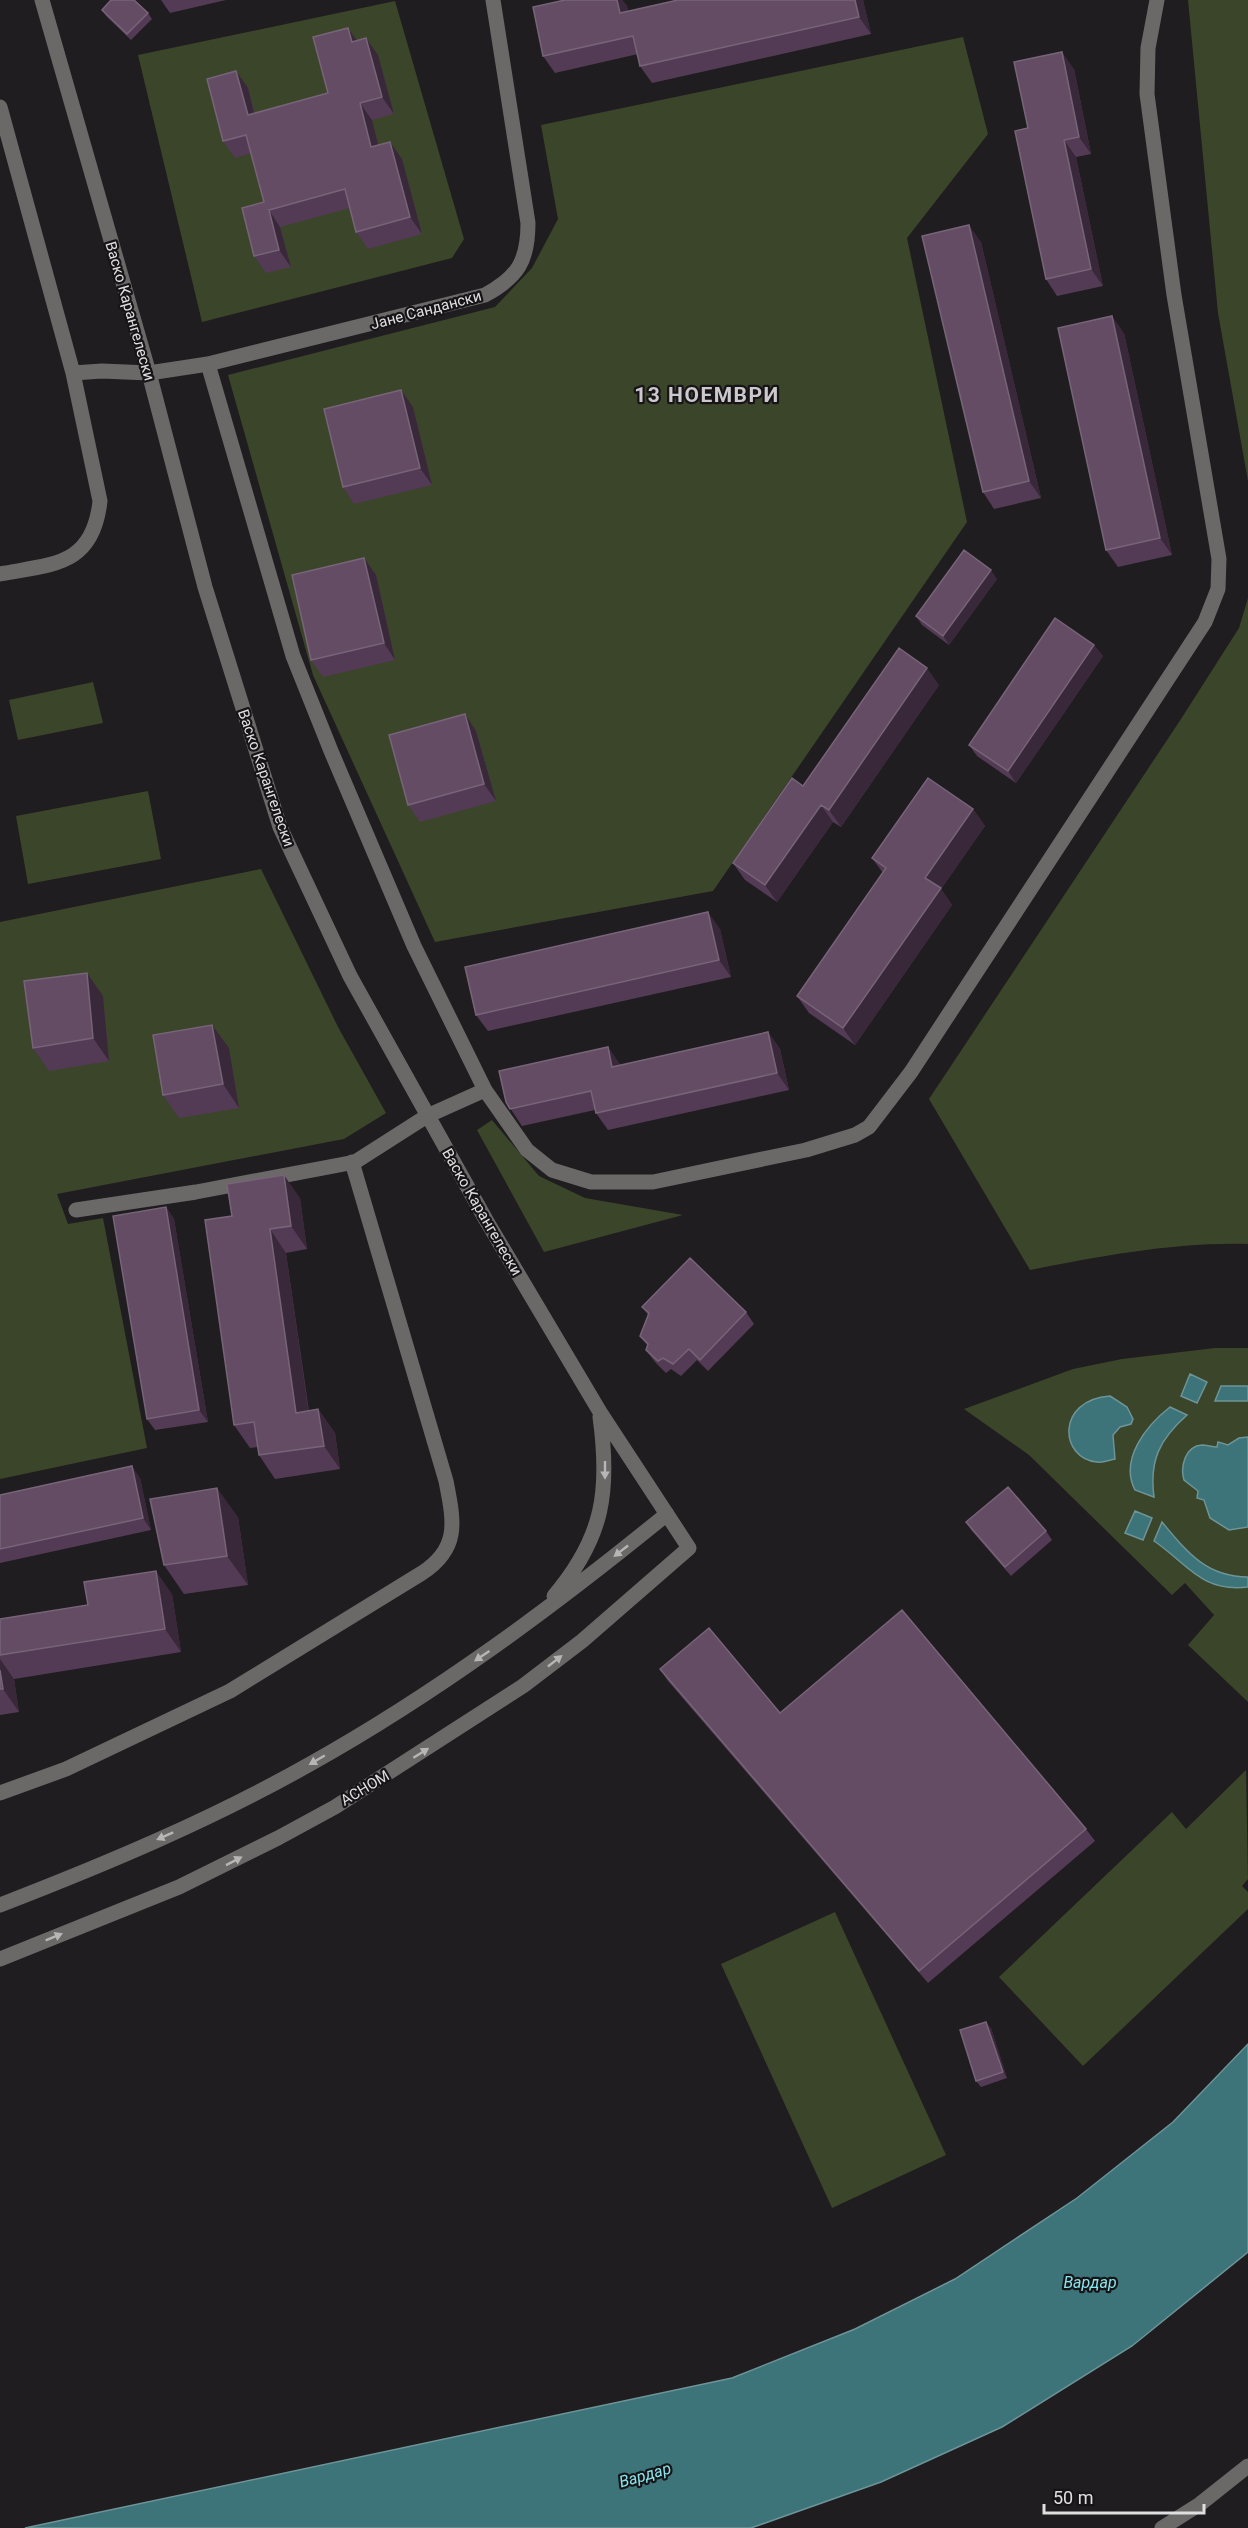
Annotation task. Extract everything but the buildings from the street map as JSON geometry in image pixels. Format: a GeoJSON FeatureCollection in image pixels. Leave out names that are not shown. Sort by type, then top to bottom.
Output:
{"type":"FeatureCollection","features":[{"type":"Feature","properties":{"kind":"street","name":"Васко Карангелески"},"geometry":{"type":"LineString","coordinates":[[42,0],[149,374],[205,587],[280,827],[350,976],[427,1116],[600,1412],[689,1548]]}},
{"type":"Feature","properties":{"kind":"street","name":"Јане Сандански"},"geometry":{"type":"LineString","coordinates":[[73,373],[102,371],[149,374],[208,364],[485,295],[508,281],[522,265],[528,241],[528,223],[493,0]]}},
{"type":"Feature","properties":{"kind":"street"},"geometry":{"type":"LineString","coordinates":[[208,364],[293,656],[414,946],[485,1090],[527,1150],[552,1170],[591,1182],[663,1180],[806,1150],[855,1135],[869,1127],[911,1072],[1205,622],[1218,589],[1219,559],[1174,295],[1147,94],[1148,48],[1157,0]]}},
{"type":"Feature","properties":{"kind":"street"},"geometry":{"type":"LineString","coordinates":[[0,107],[73,373],[100,501],[98,517],[86,546],[59,562],[0,574]]}},
{"type":"Feature","properties":{"kind":"street"},"geometry":{"type":"LineString","coordinates":[[76,1210],[196,1192],[352,1162],[427,1116],[485,1090]]}},
{"type":"Feature","properties":{"kind":"street"},"geometry":{"type":"LineString","coordinates":[[0,1793],[66,1769],[230,1691],[422,1574],[446,1552],[451,1540],[451,1517],[446,1481],[352,1162]]}},
{"type":"Feature","properties":{"kind":"street"},"geometry":{"type":"LineString","coordinates":[[530,1622],[572,1572],[601,1511],[605,1462],[600,1412]]}},
{"type":"Feature","properties":{"kind":"street"},"geometry":{"type":"LineString","coordinates":[[0,1905],[186,1827],[309,1765],[422,1696],[530,1622],[667,1515]]}},
{"type":"Feature","properties":{"kind":"street","name":"АСНОМ"},"geometry":{"type":"LineString","coordinates":[[0,1959],[179,1887],[278,1838],[334,1806],[523,1686],[582,1641],[689,1548]]}},
{"type":"Feature","properties":{"kind":"street"},"geometry":{"type":"LineString","coordinates":[[1161,2528],[1200,2504],[1248,2466]]}},
{"type":"Feature","properties":{"kind":"green space"},"geometry":{"type":"Polygon","coordinates":[[[1188,0],[1248,0],[1248,481],[1218,313],[1188,0]]]}},
{"type":"Feature","properties":{"kind":"green space"},"geometry":{"type":"Polygon","coordinates":[[[395,1],[464,239],[452,258],[202,322],[138,55],[395,1]]]}},
{"type":"Feature","properties":{"kind":"green space"},"geometry":{"type":"Polygon","coordinates":[[[963,37],[988,134],[907,238],[967,522],[713,891],[435,942],[313,675],[228,375],[495,307],[532,268],[558,219],[541,125],[963,37]]]}},
{"type":"Feature","properties":{"kind":"green space"},"geometry":{"type":"Polygon","coordinates":[[[1248,598],[1248,1244],[1166,1248],[1111,1255],[1030,1270],[929,1099],[1239,628],[1248,598]]]}},
{"type":"Feature","properties":{"kind":"green space"},"geometry":{"type":"Polygon","coordinates":[[[93,682],[103,723],[18,740],[9,700],[93,682]]]}},
{"type":"Feature","properties":{"kind":"green space"},"geometry":{"type":"Polygon","coordinates":[[[148,791],[161,859],[28,884],[16,816],[148,791]]]}},
{"type":"Feature","properties":{"kind":"green space"},"geometry":{"type":"Polygon","coordinates":[[[261,869],[338,1027],[386,1113],[344,1139],[57,1194],[68,1224],[103,1218],[147,1448],[0,1479],[0,922],[261,869]]]}},
{"type":"Feature","properties":{"kind":"green space"},"geometry":{"type":"Polygon","coordinates":[[[492,1120],[539,1176],[585,1198],[683,1215],[544,1252],[477,1130],[492,1120]]]}},
{"type":"Feature","properties":{"kind":"green space"},"geometry":{"type":"Polygon","coordinates":[[[1215,1348],[1248,1348],[1248,1702],[1188,1645],[1214,1615],[1185,1583],[1172,1595],[1029,1455],[964,1409],[1073,1369],[1122,1359],[1215,1348]]]}},
{"type":"Feature","properties":{"kind":"green space"},"geometry":{"type":"Polygon","coordinates":[[[1246,1770],[1248,1879],[1242,1886],[1248,1892],[1248,1909],[1083,2066],[999,1977],[1172,1812],[1186,1829],[1246,1770]]]}},
{"type":"Feature","properties":{"kind":"green space"},"geometry":{"type":"Polygon","coordinates":[[[835,1912],[946,2155],[832,2208],[721,1964],[835,1912]]]}},
{"type":"Feature","properties":{"kind":"water"},"geometry":{"type":"Polygon","coordinates":[[[1190,1374],[1207,1382],[1197,1403],[1181,1396],[1190,1374]]]}},
{"type":"Feature","properties":{"kind":"water"},"geometry":{"type":"Polygon","coordinates":[[[1221,1386],[1248,1386],[1248,1401],[1215,1401],[1221,1386]]]}},
{"type":"Feature","properties":{"kind":"water"},"geometry":{"type":"Polygon","coordinates":[[[1110,1396],[1127,1407],[1133,1419],[1131,1424],[1120,1427],[1113,1435],[1115,1459],[1099,1462],[1085,1458],[1076,1451],[1070,1441],[1069,1429],[1072,1418],[1080,1408],[1092,1400],[1110,1396]]]}},
{"type":"Feature","properties":{"kind":"water"},"geometry":{"type":"Polygon","coordinates":[[[1170,1407],[1187,1415],[1170,1433],[1158,1451],[1153,1472],[1154,1497],[1135,1490],[1130,1466],[1138,1444],[1145,1433],[1170,1407]]]}},
{"type":"Feature","properties":{"kind":"water"},"geometry":{"type":"Polygon","coordinates":[[[1248,1437],[1248,1527],[1229,1530],[1210,1518],[1204,1500],[1197,1498],[1198,1491],[1184,1480],[1183,1463],[1191,1449],[1196,1446],[1217,1447],[1218,1442],[1228,1445],[1239,1438],[1248,1437]]]}},
{"type":"Feature","properties":{"kind":"water"},"geometry":{"type":"Polygon","coordinates":[[[1135,1511],[1152,1518],[1143,1540],[1125,1533],[1135,1511]]]}},
{"type":"Feature","properties":{"kind":"water"},"geometry":{"type":"Polygon","coordinates":[[[1162,1522],[1199,1561],[1220,1573],[1248,1577],[1248,1587],[1232,1588],[1218,1585],[1196,1574],[1154,1541],[1162,1522]]]}},
{"type":"Feature","properties":{"kind":"water","name":"Вардар"},"geometry":{"type":"Polygon","coordinates":[[[1248,2044],[1248,2252],[1132,2346],[1002,2427],[881,2482],[751,2528],[25,2528],[732,2378],[855,2329],[955,2279],[1077,2198],[1173,2122],[1248,2044]]]}},
{"type":"Feature","properties":{"kind":"district","name":"13 НОЕМВРИ"},"geometry":{"type":"Point","coordinates":[707,395]}}]}
